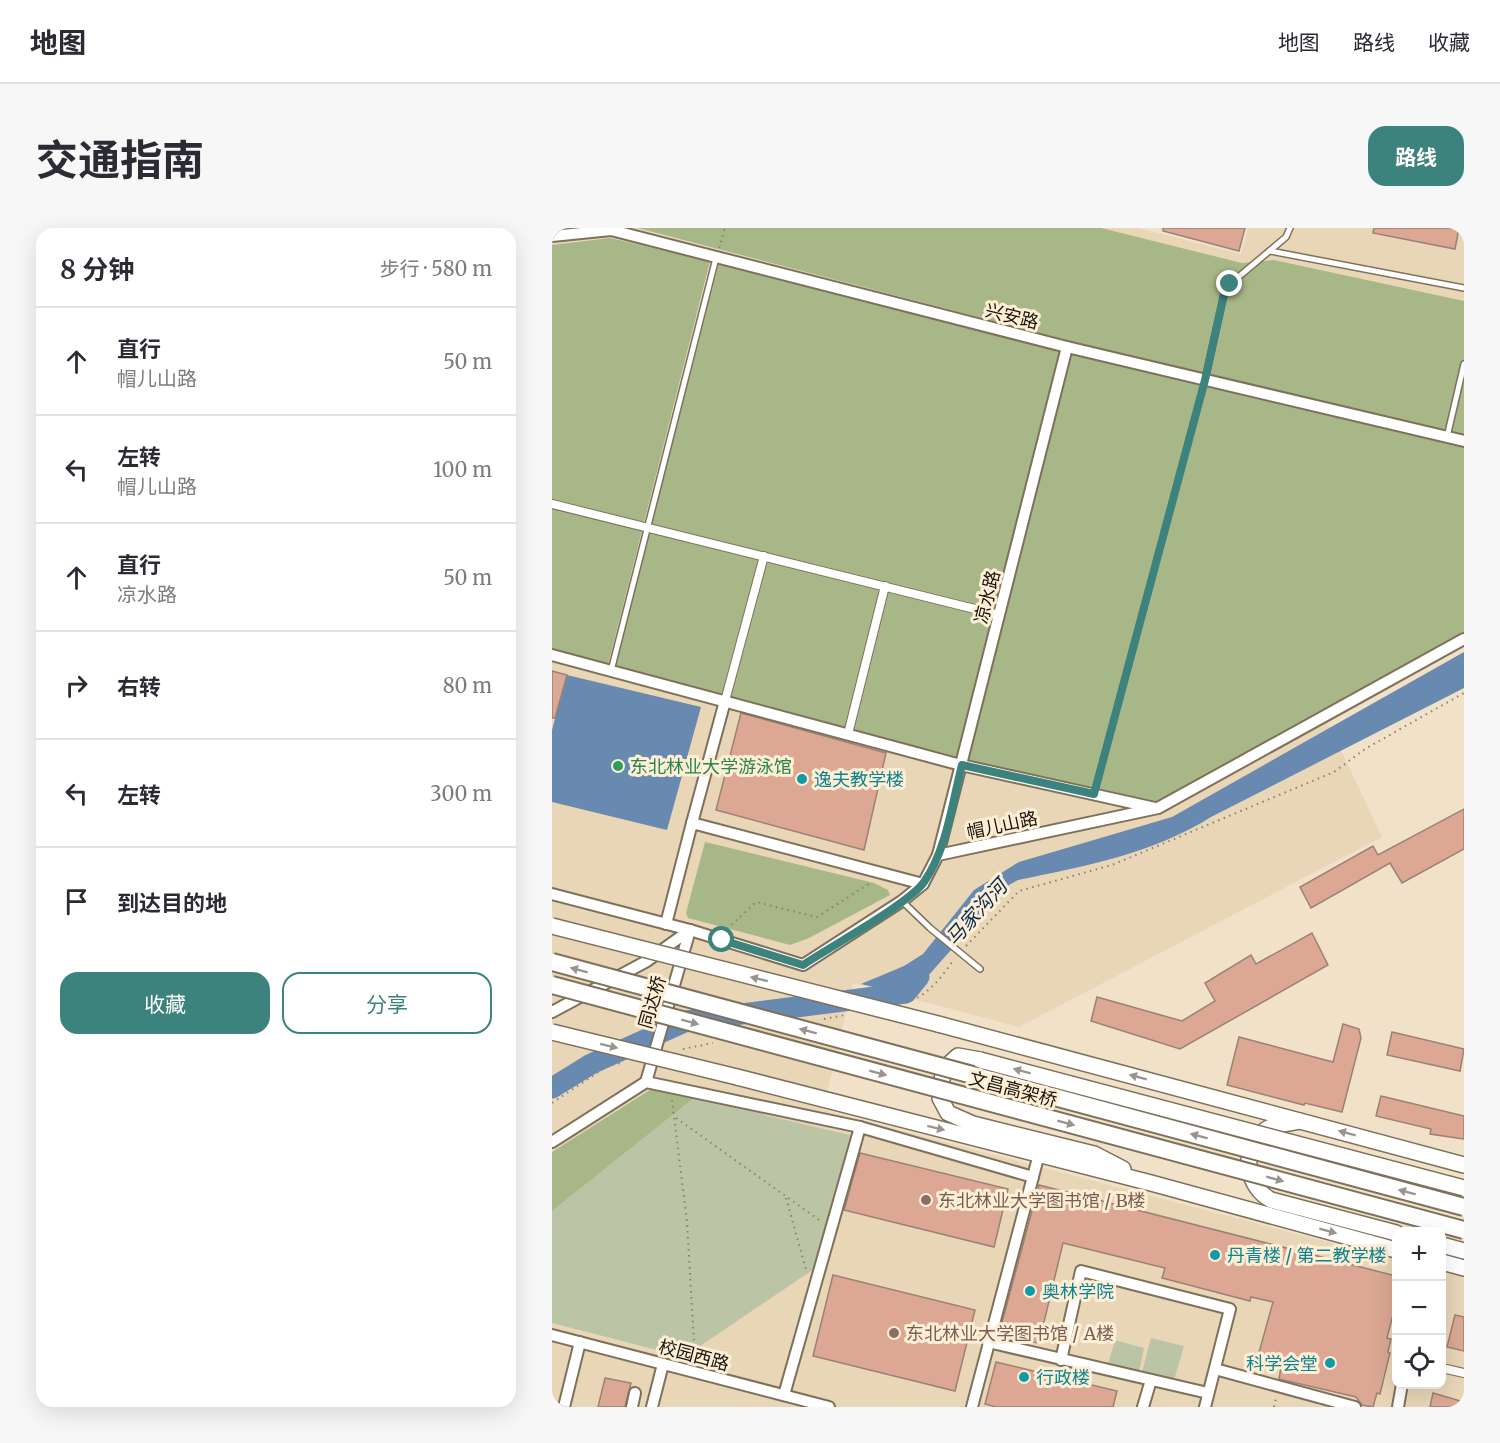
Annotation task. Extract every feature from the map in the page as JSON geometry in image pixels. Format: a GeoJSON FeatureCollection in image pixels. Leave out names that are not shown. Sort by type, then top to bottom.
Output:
{"type":"FeatureCollection","features":[{"type":"Feature","properties":{"kind":"highway","name":"文昌高架桥"},"geometry":{"type":"LineString","coordinates":[[552,962],[1464,1207]]}},
{"type":"Feature","properties":{"kind":"highway","name":"文昌高架桥"},"geometry":{"type":"LineString","coordinates":[[552,985],[1464,1230]]}},
{"type":"Feature","properties":{"kind":"main road"},"geometry":{"type":"LineString","coordinates":[[552,926],[938,1024],[1464,1165]]}},
{"type":"Feature","properties":{"kind":"main road"},"geometry":{"type":"LineString","coordinates":[[552,1032],[1039,1154],[1392,1249]]}},
{"type":"Feature","properties":{"kind":"main road"},"geometry":{"type":"LineString","coordinates":[[1150,1183],[1094,1154],[973,1124],[948,1113],[943,1107],[940,1091],[946,1067],[958,1056],[980,1060],[1464,1188]]}},
{"type":"Feature","properties":{"kind":"main road"},"geometry":{"type":"LineString","coordinates":[[1302,1120],[1263,1131],[1252,1148],[1251,1180],[1261,1194],[1271,1200],[1392,1232]]}},
{"type":"Feature","properties":{"kind":"main road"},"geometry":{"type":"LineString","coordinates":[[1446,1246],[1464,1251]]}},
{"type":"Feature","properties":{"kind":"main road"},"geometry":{"type":"LineString","coordinates":[[1446,1263],[1464,1268]]}},
{"type":"Feature","properties":{"kind":"street","name":"兴安路"},"geometry":{"type":"LineString","coordinates":[[552,236],[611,230],[1066,347],[1464,441]]}},
{"type":"Feature","properties":{"kind":"street","name":"凉水路"},"geometry":{"type":"LineString","coordinates":[[938,855],[1066,347]]}},
{"type":"Feature","properties":{"kind":"street"},"geometry":{"type":"LineString","coordinates":[[552,504],[999,615]]}},
{"type":"Feature","properties":{"kind":"street"},"geometry":{"type":"LineString","coordinates":[[666,924],[764,556]]}},
{"type":"Feature","properties":{"kind":"street"},"geometry":{"type":"LineString","coordinates":[[848,734],[885,586]]}},
{"type":"Feature","properties":{"kind":"street","name":"帽儿山路"},"geometry":{"type":"LineString","coordinates":[[938,855],[1158,808],[1464,639]]}},
{"type":"Feature","properties":{"kind":"street"},"geometry":{"type":"LineString","coordinates":[[552,655],[962,765],[1158,808]]}},
{"type":"Feature","properties":{"kind":"street"},"geometry":{"type":"LineString","coordinates":[[692,823],[923,884]]}},
{"type":"Feature","properties":{"kind":"street"},"geometry":{"type":"LineString","coordinates":[[552,894],[690,930],[803,965],[902,901],[923,884],[938,855]]}},
{"type":"Feature","properties":{"kind":"street"},"geometry":{"type":"LineString","coordinates":[[552,1012],[647,961],[690,930]]}},
{"type":"Feature","properties":{"kind":"street","name":"同达桥"},"geometry":{"type":"LineString","coordinates":[[646,1082],[690,930]]}},
{"type":"Feature","properties":{"kind":"street"},"geometry":{"type":"LineString","coordinates":[[552,1142],[646,1082],[860,1126],[1033,1177]]}},
{"type":"Feature","properties":{"kind":"street"},"geometry":{"type":"LineString","coordinates":[[784,1395],[860,1126]]}},
{"type":"Feature","properties":{"kind":"street"},"geometry":{"type":"LineString","coordinates":[[972,1407],[1039,1154]]}},
{"type":"Feature","properties":{"kind":"street"},"geometry":{"type":"LineString","coordinates":[[1061,1360],[1081,1271],[1230,1309],[1205,1407]]}},
{"type":"Feature","properties":{"kind":"street","name":"校园西路"},"geometry":{"type":"LineString","coordinates":[[552,1335],[829,1407]]}},
{"type":"Feature","properties":{"kind":"street"},"geometry":{"type":"LineString","coordinates":[[564,1407],[580,1342]]}},
{"type":"Feature","properties":{"kind":"street"},"geometry":{"type":"LineString","coordinates":[[988,1342],[1208,1393]]}},
{"type":"Feature","properties":{"kind":"street"},"geometry":{"type":"LineString","coordinates":[[652,1407],[663,1364]]}},
{"type":"Feature","properties":{"kind":"street"},"geometry":{"type":"LineString","coordinates":[[1215,1369],[1355,1407]]}},
{"type":"Feature","properties":{"kind":"street"},"geometry":{"type":"LineString","coordinates":[[1446,1369],[1464,1373]]}},
{"type":"Feature","properties":{"kind":"street"},"geometry":{"type":"LineString","coordinates":[[1143,1407],[1151,1380]]}},
{"type":"Feature","properties":{"kind":"street"},"geometry":{"type":"LineString","coordinates":[[1398,1407],[1401,1389]]}},
{"type":"Feature","properties":{"kind":"street"},"geometry":{"type":"LineString","coordinates":[[632,1407],[635,1393]]}},
{"type":"Feature","properties":{"kind":"lane"},"geometry":{"type":"LineString","coordinates":[[1205,380],[1224,294],[1230,284],[1286,237],[1290,228]]}},
{"type":"Feature","properties":{"kind":"lane"},"geometry":{"type":"LineString","coordinates":[[1270,251],[1464,288]]}},
{"type":"Feature","properties":{"kind":"lane"},"geometry":{"type":"LineString","coordinates":[[611,671],[716,258]]}},
{"type":"Feature","properties":{"kind":"lane"},"geometry":{"type":"LineString","coordinates":[[1447,437],[1464,364]]}},
{"type":"Feature","properties":{"kind":"lane"},"geometry":{"type":"LineString","coordinates":[[902,901],[930,928],[980,969]]}},
{"type":"Feature","properties":{"kind":"path"},"geometry":{"type":"LineString","coordinates":[[716,258],[725,228]]}},
{"type":"Feature","properties":{"kind":"path"},"geometry":{"type":"LineString","coordinates":[[1094,794],[1205,380]]}},
{"type":"Feature","properties":{"kind":"path"},"geometry":{"type":"LineString","coordinates":[[963,949],[1019,891],[1112,865],[1334,772],[1365,749],[1464,693]]}},
{"type":"Feature","properties":{"kind":"path"},"geometry":{"type":"LineString","coordinates":[[722,940],[729,925],[756,902],[817,916],[885,874]]}},
{"type":"Feature","properties":{"kind":"path"},"geometry":{"type":"LineString","coordinates":[[906,1002],[918,999],[946,973],[958,954]]}},
{"type":"Feature","properties":{"kind":"path"},"geometry":{"type":"LineString","coordinates":[[815,1021],[849,1014]]}},
{"type":"Feature","properties":{"kind":"path"},"geometry":{"type":"LineString","coordinates":[[678,1051],[723,1041]]}},
{"type":"Feature","properties":{"kind":"path"},"geometry":{"type":"LineString","coordinates":[[552,1103],[609,1065],[632,1060]]}},
{"type":"Feature","properties":{"kind":"path"},"geometry":{"type":"LineString","coordinates":[[670,1088],[676,1118],[694,1322],[696,1355],[692,1371]]}},
{"type":"Feature","properties":{"kind":"path"},"geometry":{"type":"LineString","coordinates":[[676,1118],[832,1229]]}},
{"type":"Feature","properties":{"kind":"path"},"geometry":{"type":"LineString","coordinates":[[786,1198],[812,1293]]}},
{"type":"Feature","properties":{"kind":"shaded area"},"geometry":{"type":"Polygon","coordinates":[[[552,228],[1138,228],[1241,254],[1248,228],[1464,228],[1464,647],[1328,723],[1382,837],[1019,1027],[853,983],[823,1110],[1392,1259],[1392,1389],[1446,1389],[1446,1273],[1464,1278],[1464,1407],[552,1407],[552,228]]]}},
{"type":"Feature","properties":{"kind":"green space"},"geometry":{"type":"Polygon","coordinates":[[[638,228],[1101,228],[1242,263],[1274,260],[1464,301],[1464,436],[1070,341],[638,228]]]}},
{"type":"Feature","properties":{"kind":"green space"},"geometry":{"type":"Polygon","coordinates":[[[610,238],[710,261],[608,665],[552,649],[552,245],[610,238]]]}},
{"type":"Feature","properties":{"kind":"green space"},"geometry":{"type":"Polygon","coordinates":[[[719,263],[1061,350],[959,757],[614,669],[719,263]]]}},
{"type":"Feature","properties":{"kind":"green space"},"geometry":{"type":"Polygon","coordinates":[[[1070,352],[1464,448],[1464,633],[1158,804],[967,762],[1070,352]]]}},
{"type":"Feature","properties":{"kind":"green space"},"geometry":{"type":"Polygon","coordinates":[[[705,842],[874,883],[888,890],[890,895],[809,938],[790,945],[688,918],[686,913],[705,842]]]}},
{"type":"Feature","properties":{"kind":"green space"},"geometry":{"type":"Polygon","coordinates":[[[653,1088],[694,1098],[552,1211],[552,1152],[653,1088]]]}},
{"type":"Feature","properties":{"kind":"green space"},"geometry":{"type":"Polygon","coordinates":[[[694,1098],[850,1135],[814,1269],[684,1357],[552,1323],[552,1211],[694,1098]]]}},
{"type":"Feature","properties":{"kind":"green space"},"geometry":{"type":"Polygon","coordinates":[[[1151,1338],[1184,1346],[1174,1380],[1142,1372],[1151,1338]]]}},
{"type":"Feature","properties":{"kind":"green space"},"geometry":{"type":"Polygon","coordinates":[[[1115,1340],[1144,1348],[1139,1372],[1108,1364],[1115,1340]]]}},
{"type":"Feature","properties":{"kind":"water"},"geometry":{"type":"Polygon","coordinates":[[[1464,652],[1464,688],[1189,830],[1142,850],[1018,880],[1009,885],[910,996],[861,984],[904,966],[923,954],[974,890],[1019,862],[1172,817],[1464,652]]]}},
{"type":"Feature","properties":{"kind":"water","name":"东北林业大学游泳馆"},"geometry":{"type":"Polygon","coordinates":[[[567,675],[701,707],[667,830],[552,802],[552,730],[567,675]]]}},
{"type":"Feature","properties":{"kind":"building"},"geometry":{"type":"Polygon","coordinates":[[[1163,228],[1245,228],[1239,251],[1163,231],[1163,228]]]}},
{"type":"Feature","properties":{"kind":"building"},"geometry":{"type":"Polygon","coordinates":[[[1374,228],[1459,228],[1455,249],[1373,233],[1374,228]]]}},
{"type":"Feature","properties":{"kind":"building"},"geometry":{"type":"Polygon","coordinates":[[[552,671],[567,675],[555,718],[552,718],[552,671]]]}},
{"type":"Feature","properties":{"kind":"building","name":"逸夫教学楼"},"geometry":{"type":"Polygon","coordinates":[[[741,713],[886,753],[864,850],[716,810],[741,713]]]}},
{"type":"Feature","properties":{"kind":"building"},"geometry":{"type":"Polygon","coordinates":[[[1464,809],[1464,849],[1402,883],[1390,863],[1311,908],[1300,887],[1373,846],[1378,855],[1464,809]]]}},
{"type":"Feature","properties":{"kind":"building"},"geometry":{"type":"Polygon","coordinates":[[[1312,933],[1328,965],[1180,1049],[1091,1021],[1097,997],[1182,1021],[1215,1001],[1205,983],[1251,955],[1256,964],[1312,933]]]}},
{"type":"Feature","properties":{"kind":"building"},"geometry":{"type":"Polygon","coordinates":[[[1343,1024],[1359,1029],[1361,1038],[1342,1112],[1305,1103],[1304,1105],[1227,1085],[1239,1037],[1333,1062],[1343,1024]]]}},
{"type":"Feature","properties":{"kind":"building"},"geometry":{"type":"Polygon","coordinates":[[[1392,1032],[1464,1049],[1460,1071],[1387,1055],[1392,1032]]]}},
{"type":"Feature","properties":{"kind":"building"},"geometry":{"type":"Polygon","coordinates":[[[1381,1096],[1464,1116],[1464,1139],[1430,1134],[1431,1129],[1376,1116],[1381,1096]]]}},
{"type":"Feature","properties":{"kind":"building","name":"东北林业大学图书馆 / B楼"},"geometry":{"type":"Polygon","coordinates":[[[860,1153],[1008,1189],[994,1247],[844,1210],[860,1153]]]}},
{"type":"Feature","properties":{"kind":"building","name":"丹青楼 / 第二教学楼"},"geometry":{"type":"Polygon","coordinates":[[[1039,1185],[1392,1275],[1392,1319],[1387,1338],[1391,1339],[1388,1352],[1390,1353],[1380,1394],[1377,1393],[1373,1407],[1362,1405],[1356,1397],[1279,1379],[1281,1367],[1258,1356],[1273,1302],[1251,1297],[1250,1301],[1162,1278],[1165,1268],[1063,1243],[1039,1343],[998,1337],[1039,1185]]]}},
{"type":"Feature","properties":{"kind":"building","name":"东北林业大学图书馆 / A楼"},"geometry":{"type":"Polygon","coordinates":[[[833,1275],[975,1310],[955,1391],[813,1356],[833,1275]]]}},
{"type":"Feature","properties":{"kind":"building"},"geometry":{"type":"Polygon","coordinates":[[[1455,1315],[1464,1317],[1464,1351],[1447,1347],[1455,1315]]]}},
{"type":"Feature","properties":{"kind":"building","name":"行政楼"},"geometry":{"type":"Polygon","coordinates":[[[996,1362],[1117,1391],[1113,1407],[996,1407],[985,1404],[996,1362]]]}},
{"type":"Feature","properties":{"kind":"building"},"geometry":{"type":"Polygon","coordinates":[[[605,1378],[631,1383],[625,1407],[598,1407],[605,1378]]]}},
{"type":"Feature","properties":{"kind":"building"},"geometry":{"type":"Polygon","coordinates":[[[1433,1393],[1464,1402],[1464,1407],[1430,1407],[1433,1393]]]}},
{"type":"Feature","properties":{"kind":"waterway","name":"马家沟河"},"geometry":{"type":"LineString","coordinates":[[552,1088],[591,1064],[687,1021],[906,993],[919,977]]}},
{"type":"Feature","properties":{"kind":"place","name":"东北林业大学游泳馆"},"geometry":{"type":"Point","coordinates":[618,766]}},
{"type":"Feature","properties":{"kind":"place","name":"逸夫教学楼"},"geometry":{"type":"Point","coordinates":[802,779]}},
{"type":"Feature","properties":{"kind":"place","name":"东北林业大学图书馆 / B楼"},"geometry":{"type":"Point","coordinates":[926,1200]}},
{"type":"Feature","properties":{"kind":"place","name":"丹青楼 / 第二教学楼"},"geometry":{"type":"Point","coordinates":[1215,1255]}},
{"type":"Feature","properties":{"kind":"place","name":"奥林学院"},"geometry":{"type":"Point","coordinates":[1030,1291]}},
{"type":"Feature","properties":{"kind":"place","name":"东北林业大学图书馆 / A楼"},"geometry":{"type":"Point","coordinates":[894,1333]}},
{"type":"Feature","properties":{"kind":"place","name":"科学会堂"},"geometry":{"type":"Point","coordinates":[1330,1363]}},
{"type":"Feature","properties":{"kind":"place","name":"行政楼"},"geometry":{"type":"Point","coordinates":[1024,1377]}},
{"type":"Feature","properties":{"kind":"route"},"geometry":{"type":"LineString","coordinates":[[722,940],[803,965],[902,901],[923,884],[938,855],[962,765],[1094,794],[1205,380],[1224,294],[1230,284]]}}]}
